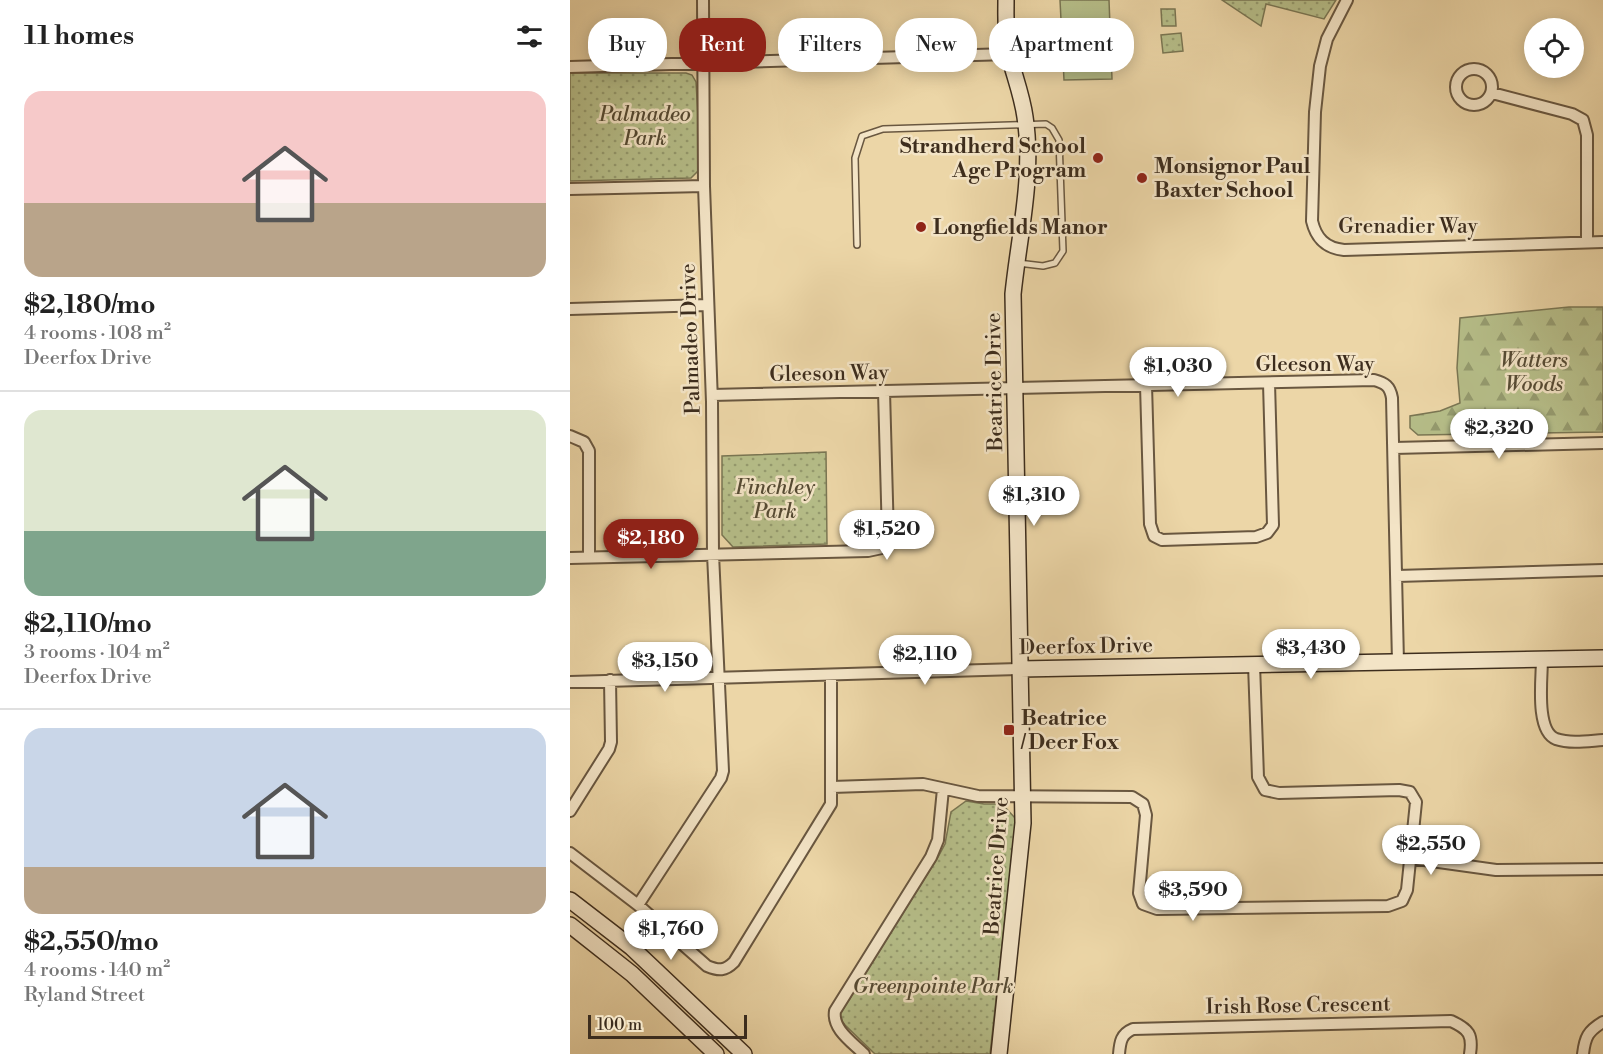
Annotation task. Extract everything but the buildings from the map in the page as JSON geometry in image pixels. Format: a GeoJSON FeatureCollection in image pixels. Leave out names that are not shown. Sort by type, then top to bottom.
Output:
{"type":"FeatureCollection","features":[{"type":"Feature","properties":{"kind":"street","name":"Palmadeo Drive"},"geometry":{"type":"LineString","coordinates":[[703,0],[703,18]]}},
{"type":"Feature","properties":{"kind":"street","name":"Beatrice Drive"},"geometry":{"type":"LineString","coordinates":[[1006,0],[1006,18]]}},
{"type":"Feature","properties":{"kind":"street","name":"Grenadier Way"},"geometry":{"type":"LineString","coordinates":[[1347,0],[1327,39],[1314,112],[1312,221],[1317,236],[1322,242],[1344,250],[1603,242]]}},
{"type":"Feature","properties":{"kind":"street"},"geometry":{"type":"LineString","coordinates":[[766,62],[989,55]]}},
{"type":"Feature","properties":{"kind":"street"},"geometry":{"type":"LineString","coordinates":[[570,67],[679,65]]}},
{"type":"Feature","properties":{"kind":"street","name":"Palmadeo Drive"},"geometry":{"type":"LineString","coordinates":[[638,905],[721,778],[723,771],[713,554],[712,395],[704,186],[703,72]]}},
{"type":"Feature","properties":{"kind":"street","name":"Beatrice Drive"},"geometry":{"type":"LineString","coordinates":[[999,1054],[1021,844],[1023,795],[1013,294],[1027,186],[1026,124],[1013,72]]}},
{"type":"Feature","properties":{"kind":"street"},"geometry":{"type":"LineString","coordinates":[[1492,93],[1572,114],[1583,120],[1587,135],[1587,242]]}},
{"type":"Feature","properties":{"kind":"street"},"geometry":{"type":"LineString","coordinates":[[570,189],[704,186]]}},
{"type":"Feature","properties":{"kind":"street"},"geometry":{"type":"LineString","coordinates":[[570,309],[708,305]]}},
{"type":"Feature","properties":{"kind":"street","name":"Gleeson Way"},"geometry":{"type":"LineString","coordinates":[[712,395],[1374,380],[1387,385],[1391,390],[1392,398],[1394,448],[1398,662]]}},
{"type":"Feature","properties":{"kind":"street"},"geometry":{"type":"LineString","coordinates":[[1146,385],[1150,524],[1154,536],[1162,540],[1256,537],[1267,533],[1273,525],[1269,383]]}},
{"type":"Feature","properties":{"kind":"street"},"geometry":{"type":"LineString","coordinates":[[570,558],[868,551],[882,548],[888,537],[885,392]]}},
{"type":"Feature","properties":{"kind":"street"},"geometry":{"type":"LineString","coordinates":[[570,436],[584,442],[589,451],[589,558]]}},
{"type":"Feature","properties":{"kind":"street"},"geometry":{"type":"LineString","coordinates":[[1394,448],[1603,443]]}},
{"type":"Feature","properties":{"kind":"street"},"geometry":{"type":"LineString","coordinates":[[1396,576],[1603,570]]}},
{"type":"Feature","properties":{"kind":"street","name":"Deerfox Drive"},"geometry":{"type":"LineString","coordinates":[[570,682],[1020,669],[1603,658]]}},
{"type":"Feature","properties":{"kind":"street"},"geometry":{"type":"LineString","coordinates":[[1542,659],[1544,729],[1553,738],[1568,742],[1603,740]]}},
{"type":"Feature","properties":{"kind":"street"},"geometry":{"type":"LineString","coordinates":[[832,787],[923,784],[978,796],[1132,797],[1143,804],[1146,815],[1139,893],[1143,904],[1156,909],[1388,906],[1402,901],[1407,890],[1416,802],[1410,792],[1399,790],[1279,793],[1265,790],[1258,777],[1254,664]]}},
{"type":"Feature","properties":{"kind":"street"},"geometry":{"type":"LineString","coordinates":[[570,853],[638,905],[707,966],[717,970],[726,969],[734,962],[831,804],[831,675]]}},
{"type":"Feature","properties":{"kind":"street"},"geometry":{"type":"LineString","coordinates":[[570,811],[609,749],[611,742],[610,680]]}},
{"type":"Feature","properties":{"kind":"street"},"geometry":{"type":"LineString","coordinates":[[864,1054],[839,1030],[834,1017],[835,1011],[931,857],[938,840],[943,789]]}},
{"type":"Feature","properties":{"kind":"street"},"geometry":{"type":"LineString","coordinates":[[1410,858],[1496,870],[1603,869]]}},
{"type":"Feature","properties":{"kind":"street"},"geometry":{"type":"LineString","coordinates":[[570,900],[637,952],[744,1054]]}},
{"type":"Feature","properties":{"kind":"street"},"geometry":{"type":"LineString","coordinates":[[570,925],[632,974],[716,1054]]}},
{"type":"Feature","properties":{"kind":"street","name":"Irish Rose Crescent"},"geometry":{"type":"LineString","coordinates":[[1119,1054],[1120,1042],[1125,1033],[1133,1029],[1451,1021],[1465,1027],[1472,1041],[1470,1054]]}},
{"type":"Feature","properties":{"kind":"street"},"geometry":{"type":"LineString","coordinates":[[1583,1054],[1585,1039],[1594,1027],[1603,1022]]}},
{"type":"Feature","properties":{"kind":"lane"},"geometry":{"type":"LineString","coordinates":[[857,245],[855,158],[862,136],[883,129],[1046,124],[1052,128],[1059,140],[1063,251],[1055,262],[1043,266],[1017,262]]}},
{"type":"Feature","properties":{"kind":"green space"},"geometry":{"type":"Polygon","coordinates":[[[1060,0],[1109,0],[1110,18],[1061,18],[1060,0]]]}},
{"type":"Feature","properties":{"kind":"green space"},"geometry":{"type":"Polygon","coordinates":[[[1222,0],[1336,0],[1324,19],[1266,4],[1261,26],[1222,0]]]}},
{"type":"Feature","properties":{"kind":"green space"},"geometry":{"type":"Polygon","coordinates":[[[1161,9],[1175,9],[1176,26],[1162,26],[1161,9]]]}},
{"type":"Feature","properties":{"kind":"green space"},"geometry":{"type":"Polygon","coordinates":[[[1181,33],[1183,51],[1163,53],[1161,35],[1181,33]]]}},
{"type":"Feature","properties":{"kind":"green space"},"geometry":{"type":"Polygon","coordinates":[[[1064,72],[1112,72],[1112,79],[1064,80],[1064,72]]]}},
{"type":"Feature","properties":{"kind":"green space","name":"Palmadeo Park"},"geometry":{"type":"Polygon","coordinates":[[[570,73],[686,73],[692,75],[696,82],[701,168],[691,178],[570,181],[570,73]]]}},
{"type":"Feature","properties":{"kind":"green space","name":"Watters Woods"},"geometry":{"type":"Polygon","coordinates":[[[1569,307],[1603,307],[1603,432],[1418,435],[1410,428],[1410,416],[1440,411],[1460,403],[1457,368],[1460,318],[1569,307]]]}},
{"type":"Feature","properties":{"kind":"green space","name":"Finchley Park"},"geometry":{"type":"Polygon","coordinates":[[[826,452],[827,544],[733,547],[722,535],[722,456],[826,452]]]}},
{"type":"Feature","properties":{"kind":"green space","name":"Greenpointe Park"},"geometry":{"type":"Polygon","coordinates":[[[966,801],[1002,804],[1016,819],[990,1054],[875,1054],[845,1025],[840,1014],[938,857],[945,844],[951,812],[966,801]]]}},
{"type":"Feature","properties":{"kind":"place","name":"Strandherd School Age Program"},"geometry":{"type":"Point","coordinates":[1098,158]}},
{"type":"Feature","properties":{"kind":"place","name":"Monsignor Paul Baxter School"},"geometry":{"type":"Point","coordinates":[1142,178]}},
{"type":"Feature","properties":{"kind":"place","name":"Longfields Manor"},"geometry":{"type":"Point","coordinates":[921,227]}},
{"type":"Feature","properties":{"kind":"place","name":"Beatrice / Deer Fox"},"geometry":{"type":"Point","coordinates":[1009,730]}}]}
